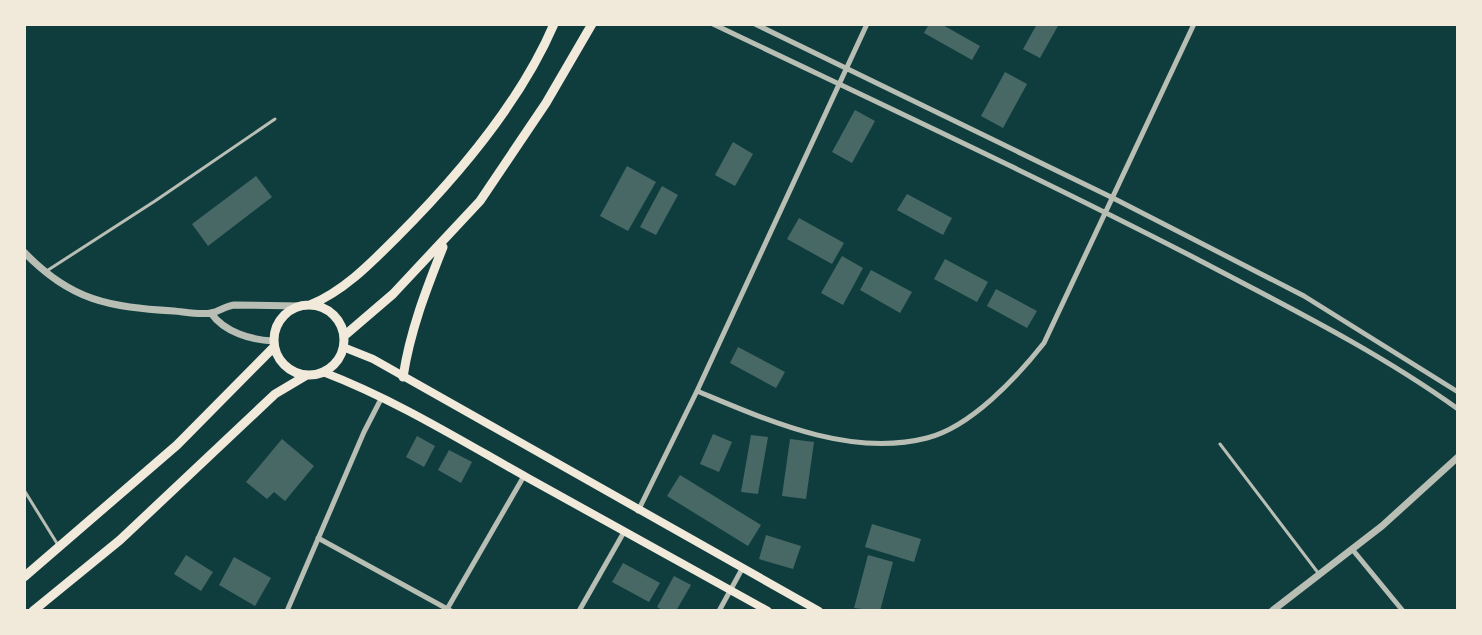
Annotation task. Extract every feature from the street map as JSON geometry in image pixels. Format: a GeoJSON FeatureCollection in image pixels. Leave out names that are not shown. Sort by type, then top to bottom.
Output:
{"type":"FeatureCollection","features":[{"type":"Feature","properties":{"kind":"main road"},"geometry":{"type":"LineString","coordinates":[[307,375],[282,363],[274,344],[276,326],[286,314],[331,296],[375,259],[443,192],[523,82],[554,24]]}},
{"type":"Feature","properties":{"kind":"main road"},"geometry":{"type":"LineString","coordinates":[[33,611],[120,540],[275,394],[307,375],[323,372],[332,366],[344,342],[446,241],[480,201],[515,151],[592,24]]}},
{"type":"Feature","properties":{"kind":"main road"},"geometry":{"type":"LineString","coordinates":[[403,377],[407,348],[421,302],[446,241]]}},
{"type":"Feature","properties":{"kind":"main road"},"geometry":{"type":"LineString","coordinates":[[305,305],[325,308],[334,315],[344,342],[819,611]]}},
{"type":"Feature","properties":{"kind":"main road"},"geometry":{"type":"LineString","coordinates":[[24,577],[177,445],[274,344]]}},
{"type":"Feature","properties":{"kind":"main road"},"geometry":{"type":"LineString","coordinates":[[323,372],[383,396],[768,611]]}},
{"type":"Feature","properties":{"kind":"street"},"geometry":{"type":"LineString","coordinates":[[713,24],[1107,212],[1295,310],[1416,380],[1458,409]]}},
{"type":"Feature","properties":{"kind":"street"},"geometry":{"type":"LineString","coordinates":[[755,24],[1113,198],[1304,296],[1458,392]]}},
{"type":"Feature","properties":{"kind":"street"},"geometry":{"type":"LineString","coordinates":[[638,511],[867,24]]}},
{"type":"Feature","properties":{"kind":"street"},"geometry":{"type":"LineString","coordinates":[[697,391],[768,420],[846,441],[890,445],[930,438],[985,405],[1021,371],[1050,330],[1194,24]]}},
{"type":"Feature","properties":{"kind":"street"},"geometry":{"type":"LineString","coordinates":[[25,254],[45,272],[89,299],[124,308],[211,313],[234,305],[305,305]]}},
{"type":"Feature","properties":{"kind":"street"},"geometry":{"type":"LineString","coordinates":[[211,313],[226,328],[274,344]]}},
{"type":"Feature","properties":{"kind":"street"},"geometry":{"type":"LineString","coordinates":[[287,611],[383,396]]}},
{"type":"Feature","properties":{"kind":"street"},"geometry":{"type":"LineString","coordinates":[[1272,611],[1352,549],[1458,457]]}},
{"type":"Feature","properties":{"kind":"street"},"geometry":{"type":"LineString","coordinates":[[318,538],[448,610],[524,476]]}},
{"type":"Feature","properties":{"kind":"street"},"geometry":{"type":"LineString","coordinates":[[579,611],[624,532]]}},
{"type":"Feature","properties":{"kind":"street"},"geometry":{"type":"LineString","coordinates":[[1352,549],[1403,611]]}},
{"type":"Feature","properties":{"kind":"street"},"geometry":{"type":"LineString","coordinates":[[719,611],[742,569]]}},
{"type":"Feature","properties":{"kind":"lane"},"geometry":{"type":"LineString","coordinates":[[45,272],[275,119]]}},
{"type":"Feature","properties":{"kind":"lane"},"geometry":{"type":"LineString","coordinates":[[1220,444],[1319,574]]}},
{"type":"Feature","properties":{"kind":"lane"},"geometry":{"type":"LineString","coordinates":[[24,490],[60,548]]}},
{"type":"Feature","properties":{"kind":"building"},"geometry":{"type":"Polygon","coordinates":[[[929,24],[941,24],[980,46],[972,60],[924,33],[929,24]]]}},
{"type":"Feature","properties":{"kind":"building"},"geometry":{"type":"Polygon","coordinates":[[[1037,24],[1059,24],[1040,58],[1023,49],[1037,24]]]}},
{"type":"Feature","properties":{"kind":"building"},"geometry":{"type":"Polygon","coordinates":[[[1005,72],[1027,84],[1003,128],[981,116],[1005,72]]]}},
{"type":"Feature","properties":{"kind":"building"},"geometry":{"type":"Polygon","coordinates":[[[855,110],[875,121],[852,163],[832,152],[855,110]]]}},
{"type":"Feature","properties":{"kind":"building"},"geometry":{"type":"Polygon","coordinates":[[[733,142],[753,154],[735,186],[715,175],[733,142]]]}},
{"type":"Feature","properties":{"kind":"building"},"geometry":{"type":"Polygon","coordinates":[[[627,166],[656,182],[628,231],[600,216],[627,166]]]}},
{"type":"Feature","properties":{"kind":"building"},"geometry":{"type":"Polygon","coordinates":[[[256,176],[272,197],[208,246],[192,224],[256,176]]]}},
{"type":"Feature","properties":{"kind":"building"},"geometry":{"type":"Polygon","coordinates":[[[662,186],[678,195],[656,235],[640,227],[662,186]]]}},
{"type":"Feature","properties":{"kind":"building"},"geometry":{"type":"Polygon","coordinates":[[[907,194],[952,218],[943,235],[897,210],[907,194]]]}},
{"type":"Feature","properties":{"kind":"building"},"geometry":{"type":"Polygon","coordinates":[[[799,218],[844,243],[832,264],[787,239],[799,218]]]}},
{"type":"Feature","properties":{"kind":"building"},"geometry":{"type":"Polygon","coordinates":[[[842,256],[863,268],[843,305],[821,293],[842,256]]]}},
{"type":"Feature","properties":{"kind":"building"},"geometry":{"type":"Polygon","coordinates":[[[945,259],[988,282],[977,302],[934,279],[945,259]]]}},
{"type":"Feature","properties":{"kind":"building"},"geometry":{"type":"Polygon","coordinates":[[[871,270],[912,292],[900,313],[860,290],[871,270]]]}},
{"type":"Feature","properties":{"kind":"building"},"geometry":{"type":"Polygon","coordinates":[[[996,289],[1037,311],[1027,328],[987,306],[996,289]]]}},
{"type":"Feature","properties":{"kind":"building"},"geometry":{"type":"Polygon","coordinates":[[[738,347],[785,372],[776,388],[730,363],[738,347]]]}},
{"type":"Feature","properties":{"kind":"building"},"geometry":{"type":"Polygon","coordinates":[[[713,434],[732,442],[719,472],[700,464],[713,434]]]}},
{"type":"Feature","properties":{"kind":"building"},"geometry":{"type":"Polygon","coordinates":[[[751,435],[768,437],[758,494],[741,492],[751,435]]]}},
{"type":"Feature","properties":{"kind":"building"},"geometry":{"type":"Polygon","coordinates":[[[417,436],[435,446],[424,467],[406,457],[417,436]]]}},
{"type":"Feature","properties":{"kind":"building"},"geometry":{"type":"Polygon","coordinates":[[[282,439],[314,466],[285,501],[274,492],[267,499],[246,482],[282,439]]]}},
{"type":"Feature","properties":{"kind":"building"},"geometry":{"type":"Polygon","coordinates":[[[790,439],[814,442],[806,499],[782,496],[790,439]]]}},
{"type":"Feature","properties":{"kind":"building"},"geometry":{"type":"Polygon","coordinates":[[[449,450],[472,462],[461,483],[438,470],[449,450]]]}},
{"type":"Feature","properties":{"kind":"building"},"geometry":{"type":"Polygon","coordinates":[[[680,475],[761,525],[748,546],[667,496],[680,475]]]}},
{"type":"Feature","properties":{"kind":"building"},"geometry":{"type":"Polygon","coordinates":[[[872,524],[921,539],[914,562],[865,547],[872,524]]]}},
{"type":"Feature","properties":{"kind":"building"},"geometry":{"type":"Polygon","coordinates":[[[766,535],[801,546],[793,569],[759,559],[766,535]]]}},
{"type":"Feature","properties":{"kind":"building"},"geometry":{"type":"Polygon","coordinates":[[[186,555],[213,572],[201,591],[174,574],[186,555]]]}},
{"type":"Feature","properties":{"kind":"building"},"geometry":{"type":"Polygon","coordinates":[[[868,555],[893,562],[880,611],[854,608],[868,555]]]}},
{"type":"Feature","properties":{"kind":"building"},"geometry":{"type":"Polygon","coordinates":[[[234,557],[271,578],[255,606],[219,585],[234,557]]]}},
{"type":"Feature","properties":{"kind":"building"},"geometry":{"type":"Polygon","coordinates":[[[623,563],[660,583],[649,602],[612,582],[623,563]]]}},
{"type":"Feature","properties":{"kind":"building"},"geometry":{"type":"Polygon","coordinates":[[[674,576],[691,585],[676,611],[664,611],[657,607],[674,576]]]}}]}
